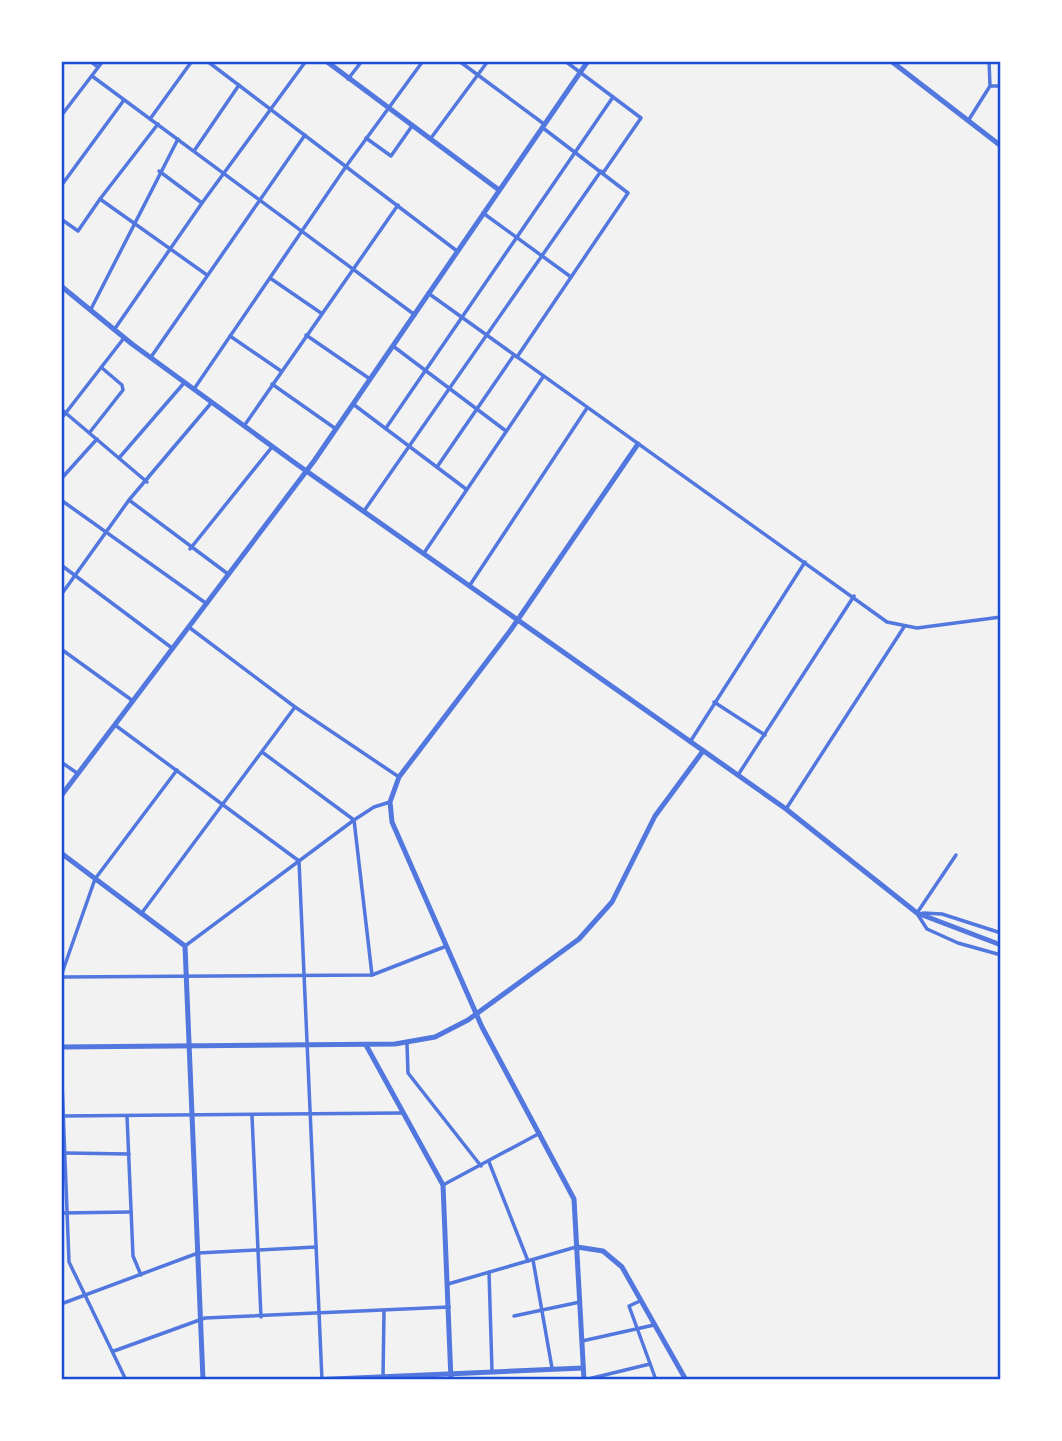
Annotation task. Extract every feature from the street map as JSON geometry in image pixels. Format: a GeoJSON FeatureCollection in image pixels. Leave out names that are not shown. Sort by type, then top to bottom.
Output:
{"type":"FeatureCollection","features":[{"type":"Feature","properties":{"kind":"street"},"geometry":{"type":"LineString","coordinates":[[90,61],[98,67]]}},
{"type":"Feature","properties":{"kind":"street"},"geometry":{"type":"LineString","coordinates":[[61,116],[103,61]]}},
{"type":"Feature","properties":{"kind":"street"},"geometry":{"type":"LineString","coordinates":[[150,119],[192,61]]}},
{"type":"Feature","properties":{"kind":"street"},"geometry":{"type":"LineString","coordinates":[[207,61],[457,251]]}},
{"type":"Feature","properties":{"kind":"street"},"geometry":{"type":"LineString","coordinates":[[114,330],[202,203],[306,61]]}},
{"type":"Feature","properties":{"kind":"street"},"geometry":{"type":"LineString","coordinates":[[326,61],[499,190]]}},
{"type":"Feature","properties":{"kind":"street"},"geometry":{"type":"LineString","coordinates":[[348,79],[362,61]]}},
{"type":"Feature","properties":{"kind":"street"},"geometry":{"type":"LineString","coordinates":[[194,389],[347,165],[423,61]]}},
{"type":"Feature","properties":{"kind":"street"},"geometry":{"type":"LineString","coordinates":[[437,467],[628,192],[459,61]]}},
{"type":"Feature","properties":{"kind":"street"},"geometry":{"type":"LineString","coordinates":[[429,139],[488,61]]}},
{"type":"Feature","properties":{"kind":"street"},"geometry":{"type":"LineString","coordinates":[[365,511],[641,118],[565,61]]}},
{"type":"Feature","properties":{"kind":"street"},"geometry":{"type":"LineString","coordinates":[[61,796],[307,471],[588,61]]}},
{"type":"Feature","properties":{"kind":"street"},"geometry":{"type":"LineString","coordinates":[[891,61],[1001,146]]}},
{"type":"Feature","properties":{"kind":"street"},"geometry":{"type":"LineString","coordinates":[[968,121],[990,86],[989,61]]}},
{"type":"Feature","properties":{"kind":"street"},"geometry":{"type":"LineString","coordinates":[[92,76],[415,315]]}},
{"type":"Feature","properties":{"kind":"street"},"geometry":{"type":"LineString","coordinates":[[194,151],[239,85]]}},
{"type":"Feature","properties":{"kind":"street"},"geometry":{"type":"LineString","coordinates":[[990,86],[1001,86]]}},
{"type":"Feature","properties":{"kind":"street"},"geometry":{"type":"LineString","coordinates":[[386,428],[613,97]]}},
{"type":"Feature","properties":{"kind":"street"},"geometry":{"type":"LineString","coordinates":[[61,186],[124,100]]}},
{"type":"Feature","properties":{"kind":"street"},"geometry":{"type":"LineString","coordinates":[[61,219],[78,231],[158,124]]}},
{"type":"Feature","properties":{"kind":"street"},"geometry":{"type":"LineString","coordinates":[[366,138],[391,156],[413,125]]}},
{"type":"Feature","properties":{"kind":"street"},"geometry":{"type":"LineString","coordinates":[[151,357],[305,135]]}},
{"type":"Feature","properties":{"kind":"street"},"geometry":{"type":"LineString","coordinates":[[90,311],[159,171],[178,139]]}},
{"type":"Feature","properties":{"kind":"street"},"geometry":{"type":"LineString","coordinates":[[159,171],[202,203]]}},
{"type":"Feature","properties":{"kind":"street"},"geometry":{"type":"LineString","coordinates":[[100,199],[207,275]]}},
{"type":"Feature","properties":{"kind":"street"},"geometry":{"type":"LineString","coordinates":[[244,425],[398,205]]}},
{"type":"Feature","properties":{"kind":"street"},"geometry":{"type":"LineString","coordinates":[[483,213],[518,235],[571,277]]}},
{"type":"Feature","properties":{"kind":"street"},"geometry":{"type":"LineString","coordinates":[[270,278],[321,313]]}},
{"type":"Feature","properties":{"kind":"street"},"geometry":{"type":"LineString","coordinates":[[61,286],[124,338],[272,446],[786,809],[917,913],[1001,945]]}},
{"type":"Feature","properties":{"kind":"street"},"geometry":{"type":"LineString","coordinates":[[428,293],[887,622],[904,627],[946,626],[1001,617]]}},
{"type":"Feature","properties":{"kind":"street"},"geometry":{"type":"LineString","coordinates":[[306,335],[370,379]]}},
{"type":"Feature","properties":{"kind":"street"},"geometry":{"type":"LineString","coordinates":[[230,336],[281,371]]}},
{"type":"Feature","properties":{"kind":"street"},"geometry":{"type":"LineString","coordinates":[[61,419],[124,338]]}},
{"type":"Feature","properties":{"kind":"street"},"geometry":{"type":"LineString","coordinates":[[393,346],[506,431]]}},
{"type":"Feature","properties":{"kind":"street"},"geometry":{"type":"LineString","coordinates":[[90,432],[123,390],[122,384],[102,368]]}},
{"type":"Feature","properties":{"kind":"street"},"geometry":{"type":"LineString","coordinates":[[424,553],[543,377]]}},
{"type":"Feature","properties":{"kind":"street"},"geometry":{"type":"LineString","coordinates":[[119,458],[185,382]]}},
{"type":"Feature","properties":{"kind":"street"},"geometry":{"type":"LineString","coordinates":[[272,384],[336,429]]}},
{"type":"Feature","properties":{"kind":"street"},"geometry":{"type":"LineString","coordinates":[[61,595],[129,500],[147,482],[212,402]]}},
{"type":"Feature","properties":{"kind":"street"},"geometry":{"type":"LineString","coordinates":[[353,404],[467,490]]}},
{"type":"Feature","properties":{"kind":"street"},"geometry":{"type":"LineString","coordinates":[[470,585],[587,408]]}},
{"type":"Feature","properties":{"kind":"street"},"geometry":{"type":"LineString","coordinates":[[61,409],[147,482]]}},
{"type":"Feature","properties":{"kind":"street"},"geometry":{"type":"LineString","coordinates":[[61,479],[97,438]]}},
{"type":"Feature","properties":{"kind":"street"},"geometry":{"type":"LineString","coordinates":[[638,444],[517,619],[399,777],[390,802],[392,822],[444,947],[573,1199],[584,1380],[650,1364]]}},
{"type":"Feature","properties":{"kind":"street"},"geometry":{"type":"LineString","coordinates":[[190,548],[272,446]]}},
{"type":"Feature","properties":{"kind":"street"},"geometry":{"type":"LineString","coordinates":[[61,500],[207,604]]}},
{"type":"Feature","properties":{"kind":"street"},"geometry":{"type":"LineString","coordinates":[[129,500],[229,575]]}},
{"type":"Feature","properties":{"kind":"street"},"geometry":{"type":"LineString","coordinates":[[690,742],[805,562]]}},
{"type":"Feature","properties":{"kind":"street"},"geometry":{"type":"LineString","coordinates":[[61,565],[173,649]]}},
{"type":"Feature","properties":{"kind":"street"},"geometry":{"type":"LineString","coordinates":[[738,775],[854,596]]}},
{"type":"Feature","properties":{"kind":"street"},"geometry":{"type":"LineString","coordinates":[[786,809],[904,627]]}},
{"type":"Feature","properties":{"kind":"street"},"geometry":{"type":"LineString","coordinates":[[190,628],[295,706],[399,777]]}},
{"type":"Feature","properties":{"kind":"street"},"geometry":{"type":"LineString","coordinates":[[61,649],[133,701]]}},
{"type":"Feature","properties":{"kind":"street"},"geometry":{"type":"LineString","coordinates":[[714,702],[765,735]]}},
{"type":"Feature","properties":{"kind":"street"},"geometry":{"type":"LineString","coordinates":[[141,914],[295,706]]}},
{"type":"Feature","properties":{"kind":"street"},"geometry":{"type":"LineString","coordinates":[[115,725],[299,861]]}},
{"type":"Feature","properties":{"kind":"street"},"geometry":{"type":"LineString","coordinates":[[61,1047],[407,1044],[435,1037],[477,1012],[579,939],[598,921],[612,901],[655,816],[703,751]]}},
{"type":"Feature","properties":{"kind":"street"},"geometry":{"type":"LineString","coordinates":[[261,752],[354,820],[372,975]]}},
{"type":"Feature","properties":{"kind":"street"},"geometry":{"type":"LineString","coordinates":[[61,762],[77,774]]}},
{"type":"Feature","properties":{"kind":"street"},"geometry":{"type":"LineString","coordinates":[[177,769],[95,878],[61,976],[372,975],[444,947]]}},
{"type":"Feature","properties":{"kind":"street"},"geometry":{"type":"LineString","coordinates":[[185,946],[354,820],[374,807],[390,802]]}},
{"type":"Feature","properties":{"kind":"street"},"geometry":{"type":"LineString","coordinates":[[61,853],[185,946]]}},
{"type":"Feature","properties":{"kind":"street"},"geometry":{"type":"LineString","coordinates":[[917,913],[956,855]]}},
{"type":"Feature","properties":{"kind":"street"},"geometry":{"type":"LineString","coordinates":[[299,861],[321,1379]]}},
{"type":"Feature","properties":{"kind":"street"},"geometry":{"type":"LineString","coordinates":[[917,913],[942,914],[1001,933]]}},
{"type":"Feature","properties":{"kind":"street"},"geometry":{"type":"LineString","coordinates":[[917,913],[927,929],[968,947],[1001,955]]}},
{"type":"Feature","properties":{"kind":"street"},"geometry":{"type":"LineString","coordinates":[[185,946],[203,1380]]}},
{"type":"Feature","properties":{"kind":"street"},"geometry":{"type":"LineString","coordinates":[[407,1044],[408,1073],[481,1166]]}},
{"type":"Feature","properties":{"kind":"street"},"geometry":{"type":"LineString","coordinates":[[366,1045],[443,1185],[451,1376]]}},
{"type":"Feature","properties":{"kind":"street"},"geometry":{"type":"LineString","coordinates":[[61,1057],[69,1262],[126,1380]]}},
{"type":"Feature","properties":{"kind":"street"},"geometry":{"type":"LineString","coordinates":[[63,1116],[403,1113]]}},
{"type":"Feature","properties":{"kind":"street"},"geometry":{"type":"LineString","coordinates":[[252,1115],[261,1317]]}},
{"type":"Feature","properties":{"kind":"street"},"geometry":{"type":"LineString","coordinates":[[127,1116],[133,1256],[141,1275]]}},
{"type":"Feature","properties":{"kind":"street"},"geometry":{"type":"LineString","coordinates":[[443,1185],[541,1133]]}},
{"type":"Feature","properties":{"kind":"street"},"geometry":{"type":"LineString","coordinates":[[65,1153],[129,1154]]}},
{"type":"Feature","properties":{"kind":"street"},"geometry":{"type":"LineString","coordinates":[[489,1162],[530,1260],[552,1368]]}},
{"type":"Feature","properties":{"kind":"street"},"geometry":{"type":"LineString","coordinates":[[61,1213],[131,1212]]}},
{"type":"Feature","properties":{"kind":"street"},"geometry":{"type":"LineString","coordinates":[[61,1304],[198,1253],[316,1247]]}},
{"type":"Feature","properties":{"kind":"street"},"geometry":{"type":"LineString","coordinates":[[447,1284],[578,1247],[598,1249],[616,1261],[686,1380]]}},
{"type":"Feature","properties":{"kind":"street"},"geometry":{"type":"LineString","coordinates":[[61,1258],[68,1256]]}},
{"type":"Feature","properties":{"kind":"street"},"geometry":{"type":"LineString","coordinates":[[489,1272],[492,1371]]}},
{"type":"Feature","properties":{"kind":"street"},"geometry":{"type":"LineString","coordinates":[[640,1301],[629,1306],[656,1380]]}},
{"type":"Feature","properties":{"kind":"street"},"geometry":{"type":"LineString","coordinates":[[514,1316],[580,1302]]}},
{"type":"Feature","properties":{"kind":"street"},"geometry":{"type":"LineString","coordinates":[[114,1351],[200,1320],[449,1307]]}},
{"type":"Feature","properties":{"kind":"street"},"geometry":{"type":"LineString","coordinates":[[383,1377],[384,1311]]}},
{"type":"Feature","properties":{"kind":"street"},"geometry":{"type":"LineString","coordinates":[[582,1341],[654,1325]]}},
{"type":"Feature","properties":{"kind":"street"},"geometry":{"type":"LineString","coordinates":[[310,1380],[451,1376],[492,1371],[583,1368]]}}]}
